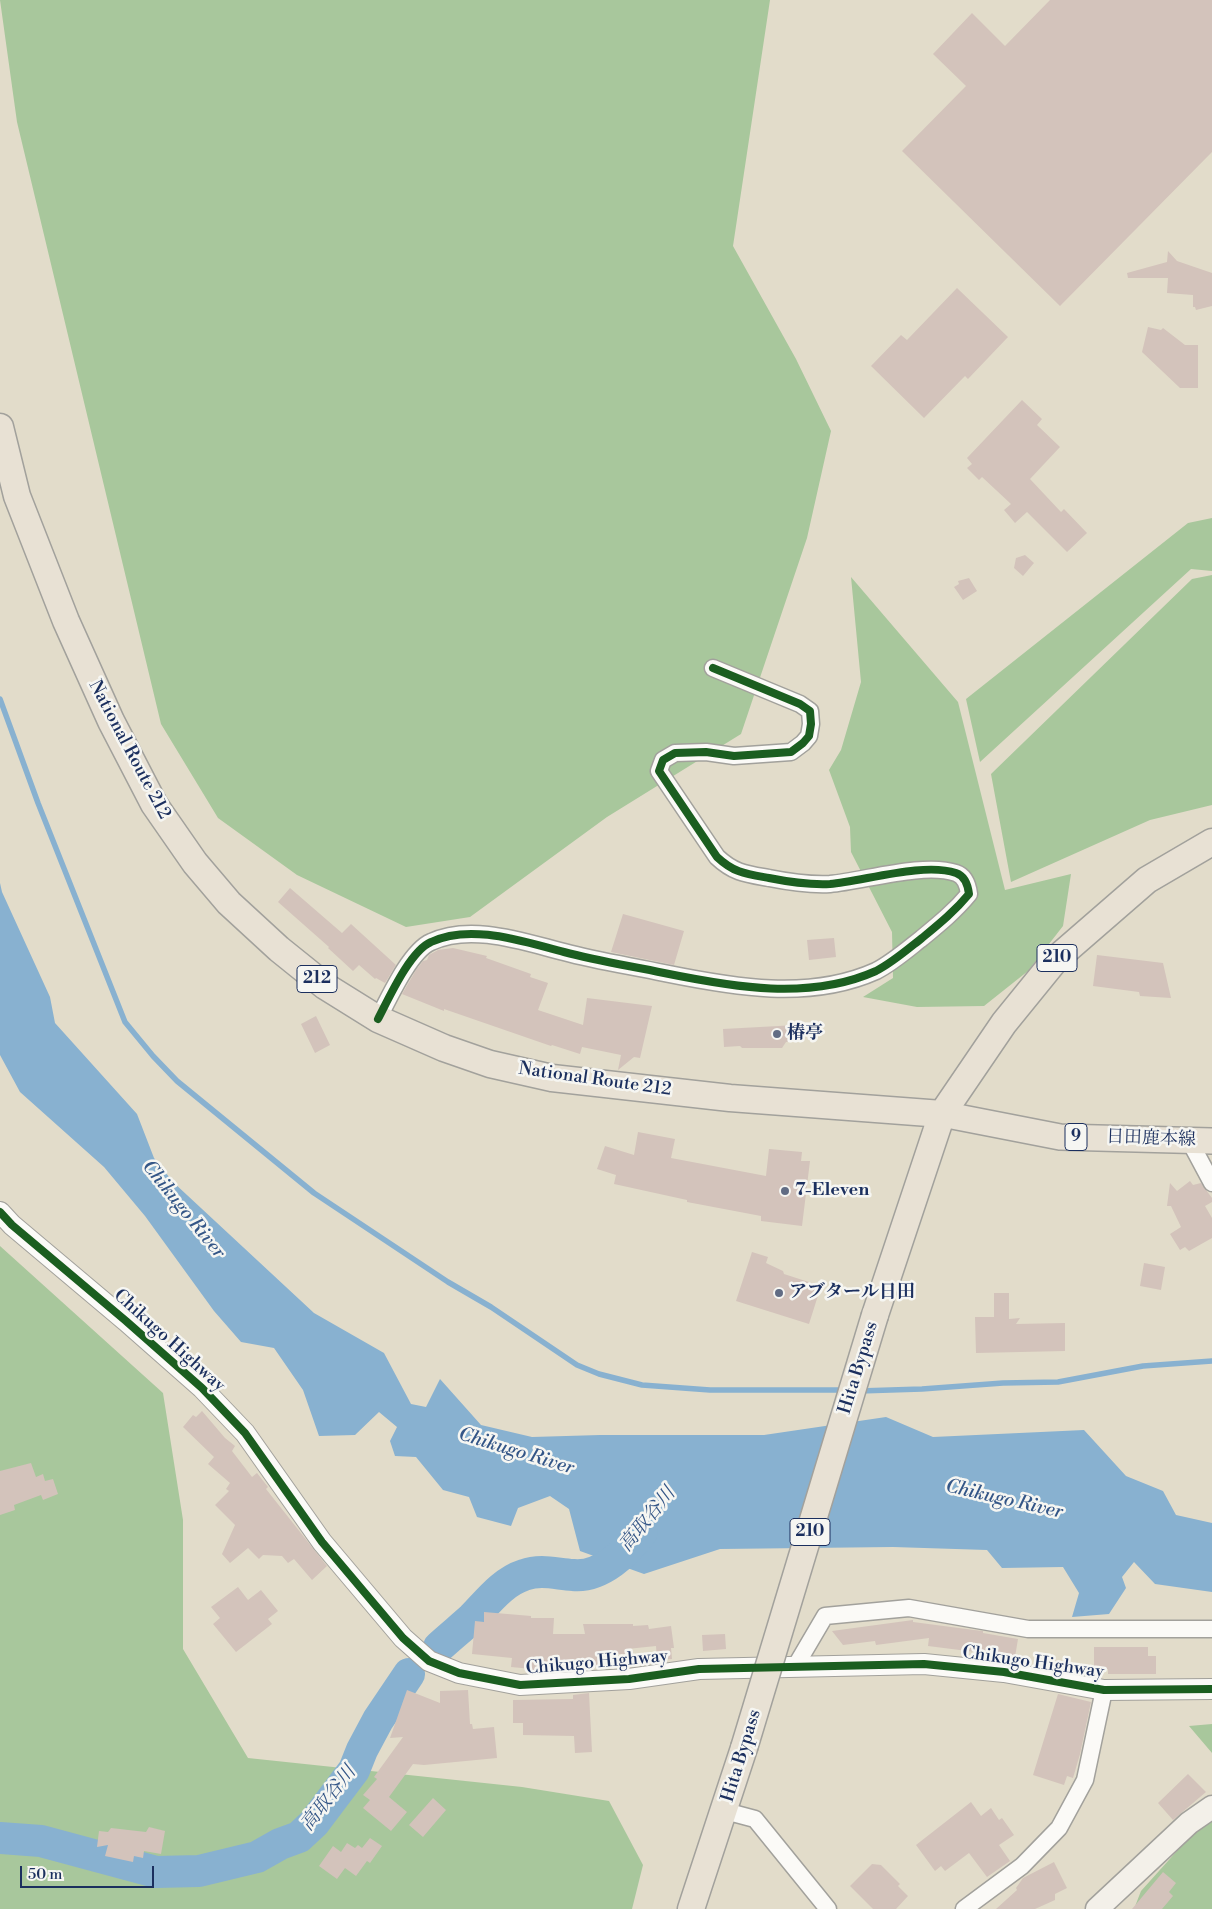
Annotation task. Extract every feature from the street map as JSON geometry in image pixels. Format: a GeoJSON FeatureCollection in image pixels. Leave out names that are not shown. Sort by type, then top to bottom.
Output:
{"type":"FeatureCollection","features":[{"type":"Feature","properties":{"kind":"highway","name":"National Route 212"},"geometry":{"type":"LineString","coordinates":[[0,428],[17,496],[66,621],[111,721],[154,804],[194,863],[229,903],[278,949],[325,986],[378,1019],[444,1048],[490,1064],[552,1078],[730,1098],[942,1114]]}},
{"type":"Feature","properties":{"kind":"highway","name":"Hita Bypass"},"geometry":{"type":"LineString","coordinates":[[691,1909],[725,1811],[875,1315],[942,1114],[1004,1023],[1056,959],[1147,880],[1212,842]]}},
{"type":"Feature","properties":{"kind":"main road","name":"日田鹿本線"},"geometry":{"type":"LineString","coordinates":[[942,1114],[1060,1137],[1200,1141]]}},
{"type":"Feature","properties":{"kind":"main road"},"geometry":{"type":"LineString","coordinates":[[1097,1909],[1189,1823],[1212,1807]]}},
{"type":"Feature","properties":{"kind":"street"},"geometry":{"type":"LineString","coordinates":[[378,1019],[410,961],[430,942],[459,934],[508,938],[601,962],[636,967],[718,984],[804,989],[847,982],[877,970],[907,950],[956,910],[969,894],[964,879],[958,873],[937,869],[830,884],[800,884],[744,874],[728,868],[717,857],[659,771],[663,760],[675,753],[706,752],[734,756],[791,752],[803,744],[809,736],[812,724],[810,711],[800,704],[712,668]]}},
{"type":"Feature","properties":{"kind":"street"},"geometry":{"type":"LineString","coordinates":[[1200,1141],[1212,1183]]}},
{"type":"Feature","properties":{"kind":"street","name":"Chikugo Highway"},"geometry":{"type":"LineString","coordinates":[[0,1212],[12,1225],[202,1388],[245,1433],[322,1542],[403,1638],[429,1661],[459,1673],[520,1685],[629,1679],[699,1669],[924,1664],[1004,1672],[1104,1690],[1212,1689]]}},
{"type":"Feature","properties":{"kind":"street"},"geometry":{"type":"LineString","coordinates":[[795,1667],[825,1616],[909,1608],[1028,1629],[1212,1629]]}},
{"type":"Feature","properties":{"kind":"street"},"geometry":{"type":"LineString","coordinates":[[964,1909],[1022,1866],[1060,1828],[1085,1780],[1104,1690]]}},
{"type":"Feature","properties":{"kind":"street"},"geometry":{"type":"LineString","coordinates":[[725,1811],[755,1819],[828,1909]]}},
{"type":"Feature","properties":{"kind":"green space"},"geometry":{"type":"Polygon","coordinates":[[[0,0],[770,0],[733,246],[796,359],[831,431],[807,538],[741,734],[607,817],[470,917],[406,927],[297,875],[218,818],[161,724],[17,122],[0,0]]]}},
{"type":"Feature","properties":{"kind":"green space"},"geometry":{"type":"Polygon","coordinates":[[[1212,518],[1212,571],[1191,569],[980,762],[966,699],[1188,523],[1212,518]]]}},
{"type":"Feature","properties":{"kind":"green space"},"geometry":{"type":"Polygon","coordinates":[[[1212,575],[1212,805],[1150,820],[1011,882],[991,774],[1192,579],[1212,575]]]}},
{"type":"Feature","properties":{"kind":"green space"},"geometry":{"type":"Polygon","coordinates":[[[851,577],[958,702],[1005,890],[1071,874],[1063,926],[1028,971],[984,1006],[917,1007],[863,997],[893,978],[892,932],[851,852],[850,827],[829,770],[841,750],[861,682],[851,577]]]}},
{"type":"Feature","properties":{"kind":"green space"},"geometry":{"type":"Polygon","coordinates":[[[0,1246],[163,1393],[183,1520],[183,1649],[248,1758],[522,1787],[609,1801],[643,1865],[632,1909],[0,1909],[0,1246]]]}},
{"type":"Feature","properties":{"kind":"green space"},"geometry":{"type":"Polygon","coordinates":[[[1212,1724],[1212,1753],[1189,1726],[1212,1724]]]}},
{"type":"Feature","properties":{"kind":"green space"},"geometry":{"type":"Polygon","coordinates":[[[1212,1812],[1212,1909],[1134,1909],[1141,1891],[1212,1812]]]}},
{"type":"Feature","properties":{"kind":"water","name":"Chikugo River"},"geometry":{"type":"Polygon","coordinates":[[[0,883],[2,892],[50,997],[55,1023],[137,1114],[154,1158],[173,1182],[314,1313],[384,1353],[411,1404],[426,1407],[440,1379],[481,1425],[532,1437],[764,1435],[886,1417],[933,1437],[1084,1430],[1126,1476],[1163,1491],[1176,1515],[1212,1523],[1212,1592],[1155,1584],[1134,1562],[1122,1577],[1126,1588],[1109,1614],[1072,1617],[1079,1593],[1063,1567],[1002,1568],[987,1550],[893,1547],[720,1549],[644,1574],[580,1551],[569,1509],[550,1496],[518,1508],[511,1526],[477,1517],[469,1497],[443,1490],[416,1457],[395,1456],[390,1441],[397,1427],[379,1412],[355,1435],[319,1436],[303,1390],[274,1348],[241,1342],[214,1311],[145,1216],[104,1167],[20,1092],[0,1055],[0,883]]]}},
{"type":"Feature","properties":{"kind":"building"},"geometry":{"type":"Polygon","coordinates":[[[1050,0],[1212,0],[1212,152],[1060,306],[902,151],[966,86],[933,54],[972,13],[1005,46],[1050,0]]]}},
{"type":"Feature","properties":{"kind":"building"},"geometry":{"type":"Polygon","coordinates":[[[1168,251],[1177,261],[1212,273],[1212,306],[1196,310],[1193,307],[1193,295],[1167,293],[1168,278],[1128,278],[1127,273],[1167,262],[1168,251]]]}},
{"type":"Feature","properties":{"kind":"building"},"geometry":{"type":"Polygon","coordinates":[[[957,288],[1008,337],[968,379],[965,376],[924,418],[871,366],[901,335],[907,340],[957,288]]]}},
{"type":"Feature","properties":{"kind":"building"},"geometry":{"type":"Polygon","coordinates":[[[1148,327],[1161,330],[1163,328],[1185,345],[1198,345],[1198,388],[1180,388],[1142,352],[1148,327]]]}},
{"type":"Feature","properties":{"kind":"building"},"geometry":{"type":"Polygon","coordinates":[[[1022,400],[1042,419],[1037,425],[1060,447],[1030,479],[1061,512],[1064,509],[1087,533],[1067,552],[1027,512],[1015,523],[1004,510],[1011,504],[982,477],[979,480],[967,468],[972,464],[967,458],[1022,400]]]}},
{"type":"Feature","properties":{"kind":"building"},"geometry":{"type":"Polygon","coordinates":[[[1025,555],[1034,563],[1023,576],[1014,568],[1016,558],[1025,555]]]}},
{"type":"Feature","properties":{"kind":"building"},"geometry":{"type":"Polygon","coordinates":[[[969,578],[977,591],[963,600],[954,587],[959,584],[958,581],[969,578]]]}},
{"type":"Feature","properties":{"kind":"building"},"geometry":{"type":"Polygon","coordinates":[[[290,888],[342,933],[351,924],[396,965],[385,983],[375,979],[359,965],[353,971],[278,902],[290,888]]]}},
{"type":"Feature","properties":{"kind":"building"},"geometry":{"type":"Polygon","coordinates":[[[623,914],[684,931],[674,965],[611,952],[623,914]]]}},
{"type":"Feature","properties":{"kind":"building"},"geometry":{"type":"Polygon","coordinates":[[[834,938],[836,957],[809,960],[807,940],[834,938]]]}},
{"type":"Feature","properties":{"kind":"building"},"geometry":{"type":"Polygon","coordinates":[[[453,948],[487,956],[486,958],[531,974],[530,977],[548,983],[538,1010],[583,1025],[587,998],[652,1006],[640,1058],[634,1057],[618,1070],[621,1055],[582,1047],[580,1054],[551,1046],[444,1009],[444,1011],[402,994],[416,970],[423,961],[427,960],[429,955],[438,950],[453,948]]]}},
{"type":"Feature","properties":{"kind":"building"},"geometry":{"type":"Polygon","coordinates":[[[1097,955],[1163,963],[1171,998],[1140,996],[1139,992],[1093,986],[1097,955]]]}},
{"type":"Feature","properties":{"kind":"building"},"geometry":{"type":"Polygon","coordinates":[[[316,1016],[330,1045],[315,1053],[301,1024],[316,1016]]]}},
{"type":"Feature","properties":{"kind":"building"},"geometry":{"type":"Polygon","coordinates":[[[797,1025],[798,1041],[786,1042],[782,1048],[724,1047],[723,1029],[797,1025]]]}},
{"type":"Feature","properties":{"kind":"building"},"geometry":{"type":"Polygon","coordinates":[[[638,1132],[675,1139],[671,1158],[766,1176],[769,1149],[802,1152],[801,1161],[810,1161],[802,1226],[761,1221],[761,1216],[687,1202],[687,1200],[614,1184],[616,1175],[597,1169],[605,1146],[634,1155],[638,1132]]]}},
{"type":"Feature","properties":{"kind":"building"},"geometry":{"type":"Polygon","coordinates":[[[1190,1181],[1193,1185],[1201,1183],[1212,1198],[1212,1202],[1205,1206],[1212,1218],[1212,1238],[1189,1251],[1185,1247],[1180,1250],[1170,1234],[1181,1227],[1171,1206],[1167,1206],[1170,1183],[1177,1191],[1190,1181]]]}},
{"type":"Feature","properties":{"kind":"building","name":"アブタール日田"},"geometry":{"type":"Polygon","coordinates":[[[752,1252],[768,1257],[766,1263],[783,1271],[784,1274],[821,1286],[809,1324],[736,1301],[752,1252]]]}},
{"type":"Feature","properties":{"kind":"building"},"geometry":{"type":"Polygon","coordinates":[[[1144,1263],[1165,1267],[1161,1290],[1140,1286],[1144,1263]]]}},
{"type":"Feature","properties":{"kind":"building"},"geometry":{"type":"Polygon","coordinates":[[[994,1293],[1009,1293],[1009,1319],[1020,1318],[1016,1324],[1065,1323],[1065,1351],[976,1353],[975,1317],[994,1317],[994,1293]]]}},
{"type":"Feature","properties":{"kind":"building"},"geometry":{"type":"Polygon","coordinates":[[[202,1411],[225,1438],[235,1446],[232,1451],[252,1477],[257,1473],[268,1487],[266,1489],[327,1566],[312,1580],[294,1559],[288,1563],[282,1556],[263,1555],[259,1559],[248,1548],[230,1563],[222,1554],[235,1525],[215,1505],[229,1491],[226,1489],[230,1483],[208,1464],[214,1457],[183,1427],[193,1415],[196,1417],[202,1411]]]}},
{"type":"Feature","properties":{"kind":"building"},"geometry":{"type":"Polygon","coordinates":[[[31,1463],[36,1477],[43,1474],[45,1481],[53,1479],[58,1494],[43,1500],[41,1495],[14,1505],[15,1510],[0,1515],[0,1471],[31,1463]]]}},
{"type":"Feature","properties":{"kind":"building"},"geometry":{"type":"Polygon","coordinates":[[[238,1587],[248,1600],[261,1590],[278,1611],[268,1619],[272,1624],[236,1652],[213,1624],[220,1618],[211,1607],[238,1587]]]}},
{"type":"Feature","properties":{"kind":"building"},"geometry":{"type":"Polygon","coordinates":[[[484,1612],[531,1616],[531,1618],[554,1618],[553,1634],[585,1634],[583,1624],[648,1625],[649,1629],[671,1626],[674,1648],[671,1648],[672,1659],[657,1660],[656,1646],[627,1649],[627,1654],[612,1654],[612,1662],[601,1662],[601,1666],[550,1667],[550,1670],[511,1667],[512,1658],[472,1654],[475,1621],[484,1622],[484,1612]]]}},
{"type":"Feature","properties":{"kind":"building"},"geometry":{"type":"Polygon","coordinates":[[[913,1620],[913,1622],[983,1631],[983,1633],[1018,1639],[1015,1657],[928,1646],[929,1638],[876,1645],[875,1641],[843,1645],[832,1631],[913,1620]]]}},
{"type":"Feature","properties":{"kind":"building"},"geometry":{"type":"Polygon","coordinates":[[[725,1634],[726,1649],[703,1651],[702,1635],[725,1634]]]}},
{"type":"Feature","properties":{"kind":"building"},"geometry":{"type":"Polygon","coordinates":[[[1094,1647],[1148,1647],[1148,1656],[1156,1656],[1156,1674],[1108,1674],[1108,1669],[1094,1669],[1094,1647]]]}},
{"type":"Feature","properties":{"kind":"building"},"geometry":{"type":"Polygon","coordinates":[[[407,1690],[440,1703],[440,1691],[468,1690],[470,1724],[472,1724],[473,1729],[494,1727],[497,1758],[424,1765],[413,1764],[389,1797],[407,1812],[391,1831],[363,1808],[370,1800],[363,1795],[377,1779],[374,1777],[403,1737],[390,1738],[407,1690]]]}},
{"type":"Feature","properties":{"kind":"building"},"geometry":{"type":"Polygon","coordinates":[[[589,1693],[592,1752],[575,1753],[574,1736],[523,1735],[523,1723],[513,1723],[513,1700],[573,1699],[573,1695],[589,1693]]]}},
{"type":"Feature","properties":{"kind":"building"},"geometry":{"type":"Polygon","coordinates":[[[1058,1694],[1091,1702],[1073,1778],[1067,1776],[1064,1785],[1033,1775],[1058,1694]]]}},
{"type":"Feature","properties":{"kind":"building"},"geometry":{"type":"Polygon","coordinates":[[[1188,1774],[1206,1792],[1173,1820],[1158,1803],[1188,1774]]]}},
{"type":"Feature","properties":{"kind":"building"},"geometry":{"type":"Polygon","coordinates":[[[433,1798],[446,1810],[423,1837],[409,1825],[433,1798]]]}},
{"type":"Feature","properties":{"kind":"building"},"geometry":{"type":"Polygon","coordinates":[[[971,1802],[981,1816],[991,1808],[999,1820],[1002,1818],[1014,1835],[999,1845],[1010,1861],[987,1877],[969,1853],[945,1871],[941,1866],[935,1871],[916,1845],[971,1802]]]}},
{"type":"Feature","properties":{"kind":"building"},"geometry":{"type":"Polygon","coordinates":[[[149,1827],[165,1831],[161,1854],[144,1851],[143,1858],[134,1856],[133,1862],[105,1856],[108,1845],[97,1847],[99,1831],[108,1832],[111,1828],[146,1832],[149,1827]]]}},
{"type":"Feature","properties":{"kind":"building"},"geometry":{"type":"Polygon","coordinates":[[[370,1838],[382,1846],[370,1863],[367,1861],[356,1876],[345,1868],[337,1879],[319,1866],[333,1846],[341,1852],[347,1843],[355,1848],[358,1845],[362,1848],[370,1838]]]}},
{"type":"Feature","properties":{"kind":"building"},"geometry":{"type":"Polygon","coordinates":[[[1054,1862],[1067,1888],[1055,1894],[1055,1900],[1035,1909],[996,1909],[1017,1890],[1016,1888],[1023,1878],[1054,1862]]]}},
{"type":"Feature","properties":{"kind":"building"},"geometry":{"type":"Polygon","coordinates":[[[872,1864],[881,1865],[900,1884],[898,1886],[908,1896],[896,1909],[873,1909],[850,1886],[872,1864]]]}},
{"type":"Feature","properties":{"kind":"building"},"geometry":{"type":"Polygon","coordinates":[[[1163,1872],[1176,1883],[1169,1892],[1173,1896],[1162,1909],[1132,1909],[1163,1872]]]}},
{"type":"Feature","properties":{"kind":"waterway"},"geometry":{"type":"LineString","coordinates":[[0,699],[38,803],[125,1022],[177,1081],[314,1193],[577,1365],[599,1374],[642,1385],[710,1390],[845,1390]]}},
{"type":"Feature","properties":{"kind":"waterway"},"geometry":{"type":"LineString","coordinates":[[859,1391],[1058,1382],[1143,1366],[1212,1361]]}},
{"type":"Feature","properties":{"kind":"waterway","name":"高取谷川"},"geometry":{"type":"LineString","coordinates":[[439,1647],[502,1588],[516,1578],[536,1572],[573,1575],[593,1572],[603,1568],[621,1555],[642,1532]]}},
{"type":"Feature","properties":{"kind":"waterway","name":"高取谷川"},"geometry":{"type":"LineString","coordinates":[[0,1838],[41,1841],[156,1872],[199,1871],[257,1857],[280,1844],[299,1837],[314,1823],[354,1770],[378,1720],[409,1674]]}},
{"type":"Feature","properties":{"kind":"cycle path"},"geometry":{"type":"LineString","coordinates":[[378,1019],[394,988],[415,955],[431,942],[447,937],[463,934],[498,936],[589,958],[717,983],[771,989],[798,989],[824,986],[876,971],[906,951],[958,906],[969,894],[967,885],[959,874],[943,870],[911,871],[830,884],[814,884],[747,874],[735,870],[717,857],[659,771],[663,760],[675,753],[706,752],[734,756],[791,752],[809,736],[811,724],[810,711],[800,704],[713,668]]}},
{"type":"Feature","properties":{"kind":"cycle path"},"geometry":{"type":"LineString","coordinates":[[0,1212],[12,1225],[202,1388],[245,1433],[322,1542],[403,1638],[429,1661],[459,1673],[520,1685],[629,1679],[699,1669],[924,1664],[1004,1672],[1104,1690],[1212,1689]]}},
{"type":"Feature","properties":{"kind":"place","name":"椿亭"},"geometry":{"type":"Point","coordinates":[777,1034]}},
{"type":"Feature","properties":{"kind":"place","name":"7-Eleven"},"geometry":{"type":"Point","coordinates":[785,1191]}},
{"type":"Feature","properties":{"kind":"place","name":"アブタール日田"},"geometry":{"type":"Point","coordinates":[779,1293]}}]}
